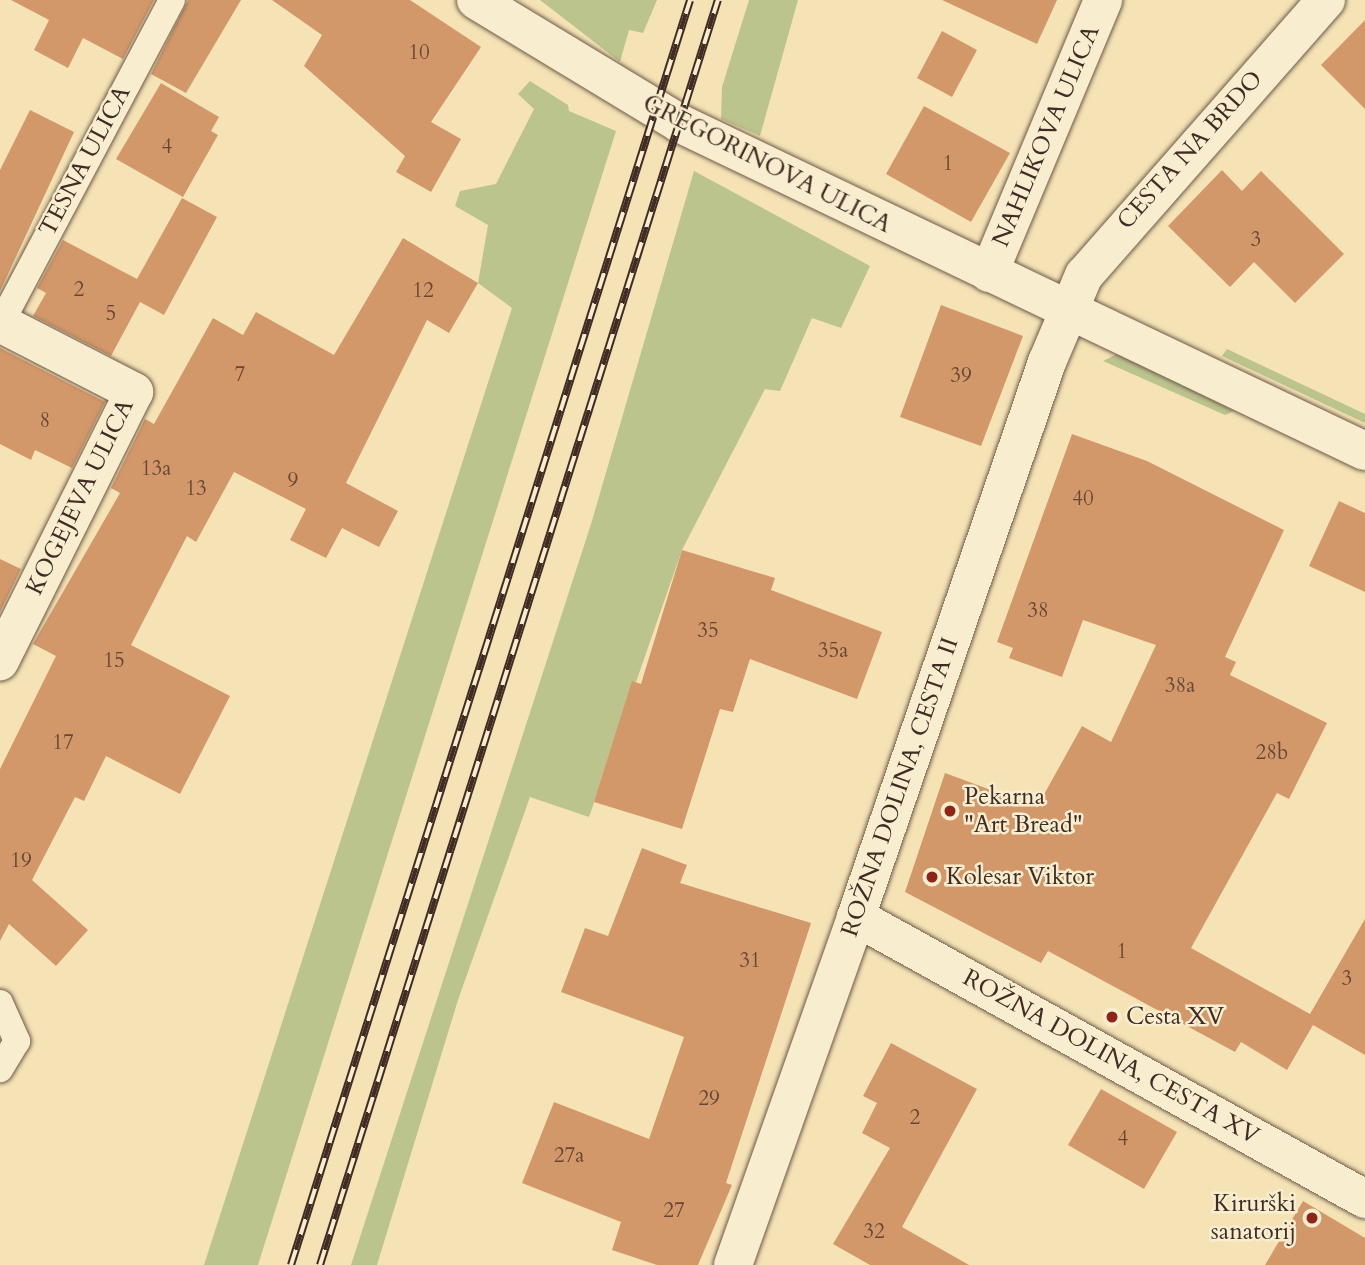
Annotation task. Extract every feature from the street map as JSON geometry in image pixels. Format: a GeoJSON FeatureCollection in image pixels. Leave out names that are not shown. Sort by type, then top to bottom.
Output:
{"type":"FeatureCollection","features":[{"type":"Feature","properties":{"kind":"street","name":"GREGORINOVA ULICA"},"geometry":{"type":"LineString","coordinates":[[476,0],[679,123],[1365,451]]}},
{"type":"Feature","properties":{"kind":"street","name":"NAHLIKOVA ULICA"},"geometry":{"type":"LineString","coordinates":[[989,273],[1103,0]]}},
{"type":"Feature","properties":{"kind":"street","name":"CESTA NA BRDO"},"geometry":{"type":"LineString","coordinates":[[1067,309],[1105,245],[1326,0]]}},
{"type":"Feature","properties":{"kind":"street","name":"ROŽNA DOLINA, CESTA II"},"geometry":{"type":"LineString","coordinates":[[733,1265],[1067,309]]}},
{"type":"Feature","properties":{"kind":"street","name":"KOGEJEVA ULICA"},"geometry":{"type":"LineString","coordinates":[[0,323],[134,392],[0,661]]}},
{"type":"Feature","properties":{"kind":"street","name":"ROŽNA DOLINA, CESTA XV"},"geometry":{"type":"LineString","coordinates":[[856,917],[1365,1199]]}},
{"type":"Feature","properties":{"kind":"lane","name":"TESNA ULICA"},"geometry":{"type":"LineString","coordinates":[[0,323],[172,0]]}},
{"type":"Feature","properties":{"kind":"lane"},"geometry":{"type":"LineString","coordinates":[[0,1003],[17,1041],[0,1069]]}},
{"type":"Feature","properties":{"kind":"green space"},"geometry":{"type":"Polygon","coordinates":[[[540,0],[657,0],[643,33],[629,30],[620,62],[540,0]]]}},
{"type":"Feature","properties":{"kind":"green space"},"geometry":{"type":"Polygon","coordinates":[[[749,0],[798,0],[760,136],[721,119],[722,87],[749,0]]]}},
{"type":"Feature","properties":{"kind":"green space"},"geometry":{"type":"Polygon","coordinates":[[[530,81],[568,105],[569,111],[616,131],[258,1265],[204,1265],[512,308],[478,283],[488,225],[455,206],[460,191],[496,184],[534,109],[518,94],[530,81]]]}},
{"type":"Feature","properties":{"kind":"green space"},"geometry":{"type":"Polygon","coordinates":[[[694,171],[870,266],[841,328],[812,318],[780,391],[765,389],[682,550],[589,817],[530,797],[458,1000],[377,1265],[351,1265],[591,524],[694,171]]]}},
{"type":"Feature","properties":{"kind":"green space"},"geometry":{"type":"Polygon","coordinates":[[[1227,349],[1365,414],[1365,423],[1222,356],[1227,349]]]}},
{"type":"Feature","properties":{"kind":"green space"},"geometry":{"type":"Polygon","coordinates":[[[1121,352],[1234,411],[1225,415],[1103,361],[1121,352]]]}},
{"type":"Feature","properties":{"kind":"building"},"geometry":{"type":"Polygon","coordinates":[[[11,0],[154,0],[123,59],[83,38],[68,68],[34,50],[49,20],[11,0]]]}},
{"type":"Feature","properties":{"kind":"building"},"geometry":{"type":"Polygon","coordinates":[[[188,0],[241,0],[186,93],[151,74],[188,0]]]}},
{"type":"Feature","properties":{"kind":"building"},"geometry":{"type":"Polygon","coordinates":[[[272,0],[410,0],[481,47],[431,122],[461,139],[431,192],[396,172],[405,156],[304,66],[322,35],[272,0]]]}},
{"type":"Feature","properties":{"kind":"building"},"geometry":{"type":"Polygon","coordinates":[[[942,0],[1057,0],[1037,44],[942,0]]]}},
{"type":"Feature","properties":{"kind":"building"},"geometry":{"type":"Polygon","coordinates":[[[1365,20],[1365,109],[1321,65],[1365,20]]]}},
{"type":"Feature","properties":{"kind":"building"},"geometry":{"type":"Polygon","coordinates":[[[942,31],[977,50],[952,97],[917,78],[942,31]]]}},
{"type":"Feature","properties":{"kind":"building"},"geometry":{"type":"Polygon","coordinates":[[[161,83],[219,117],[211,131],[218,135],[183,197],[116,159],[161,83]]]}},
{"type":"Feature","properties":{"kind":"building"},"geometry":{"type":"Polygon","coordinates":[[[924,106],[1010,153],[971,222],[886,174],[924,106]]]}},
{"type":"Feature","properties":{"kind":"building"},"geometry":{"type":"Polygon","coordinates":[[[30,110],[74,132],[0,291],[0,170],[30,110]]]}},
{"type":"Feature","properties":{"kind":"building"},"geometry":{"type":"Polygon","coordinates":[[[1222,170],[1242,191],[1261,171],[1344,254],[1295,303],[1254,262],[1230,287],[1168,226],[1222,170]]]}},
{"type":"Feature","properties":{"kind":"building"},"geometry":{"type":"Polygon","coordinates":[[[182,198],[217,217],[164,315],[140,302],[111,356],[33,316],[46,293],[37,288],[63,240],[137,279],[182,198]]]}},
{"type":"Feature","properties":{"kind":"building"},"geometry":{"type":"Polygon","coordinates":[[[403,238],[478,283],[449,333],[427,320],[346,483],[398,511],[379,547],[342,528],[326,558],[290,540],[306,509],[234,472],[196,542],[187,536],[131,645],[230,696],[180,794],[106,756],[84,801],[75,797],[32,880],[88,930],[56,966],[9,924],[0,941],[0,769],[56,656],[33,644],[120,493],[111,488],[145,419],[154,424],[213,318],[243,335],[256,312],[334,355],[403,238]]]}},
{"type":"Feature","properties":{"kind":"building"},"geometry":{"type":"Polygon","coordinates":[[[941,305],[1023,336],[981,446],[900,417],[941,305]]]}},
{"type":"Feature","properties":{"kind":"building"},"geometry":{"type":"Polygon","coordinates":[[[0,348],[105,402],[72,468],[35,450],[31,460],[0,444],[0,348]]]}},
{"type":"Feature","properties":{"kind":"building"},"geometry":{"type":"Polygon","coordinates":[[[1072,434],[1147,461],[1284,530],[1225,657],[1236,662],[1230,675],[1327,723],[1289,799],[1277,793],[1191,948],[1310,1014],[1365,919],[1365,1055],[1313,1025],[1287,1070],[1241,1042],[1235,1052],[1048,951],[1041,963],[905,892],[945,773],[1037,807],[1082,726],[1111,742],[1156,645],[1083,620],[1062,677],[1009,658],[1013,648],[997,642],[1072,434]]]}},
{"type":"Feature","properties":{"kind":"building"},"geometry":{"type":"Polygon","coordinates":[[[1339,501],[1365,513],[1365,592],[1309,566],[1339,501]]]}},
{"type":"Feature","properties":{"kind":"building"},"geometry":{"type":"Polygon","coordinates":[[[682,550],[775,578],[771,590],[882,632],[857,699],[750,659],[733,712],[720,709],[682,829],[594,802],[632,681],[641,684],[682,550]]]}},
{"type":"Feature","properties":{"kind":"building"},"geometry":{"type":"Polygon","coordinates":[[[0,559],[21,569],[0,612],[0,559]]]}},
{"type":"Feature","properties":{"kind":"building"},"geometry":{"type":"Polygon","coordinates":[[[642,848],[687,865],[680,883],[811,923],[726,1183],[732,1185],[698,1265],[657,1265],[612,1250],[621,1222],[522,1183],[554,1102],[649,1139],[684,1037],[561,992],[585,928],[608,936],[642,848]]]}},
{"type":"Feature","properties":{"kind":"building"},"geometry":{"type":"Polygon","coordinates":[[[891,1043],[977,1089],[902,1227],[969,1265],[870,1265],[833,1244],[890,1148],[862,1133],[877,1103],[863,1096],[891,1043]]]}},
{"type":"Feature","properties":{"kind":"building"},"geometry":{"type":"Polygon","coordinates":[[[1101,1089],[1177,1132],[1144,1189],[1068,1145],[1101,1089]]]}},
{"type":"Feature","properties":{"kind":"building","name":"Kirurški sanatorij"},"geometry":{"type":"Polygon","coordinates":[[[1303,1201],[1365,1238],[1365,1265],[1265,1265],[1303,1201]]]}},
{"type":"Feature","properties":{"kind":"railway"},"geometry":{"type":"LineString","coordinates":[[291,1265],[690,0]]}},
{"type":"Feature","properties":{"kind":"railway"},"geometry":{"type":"LineString","coordinates":[[320,1265],[718,0]]}},
{"type":"Feature","properties":{"kind":"place","name":"Pekarna \"Art Bread\""},"geometry":{"type":"Point","coordinates":[950,811]}},
{"type":"Feature","properties":{"kind":"place","name":"Kolesar Viktor"},"geometry":{"type":"Point","coordinates":[932,877]}},
{"type":"Feature","properties":{"kind":"place","name":"Cesta XV"},"geometry":{"type":"Point","coordinates":[1112,1017]}},
{"type":"Feature","properties":{"kind":"place","name":"Kirurški sanatorij"},"geometry":{"type":"Point","coordinates":[1312,1218]}}]}
